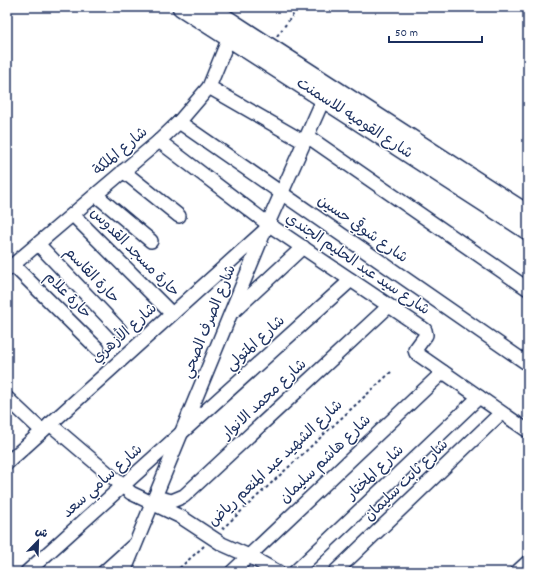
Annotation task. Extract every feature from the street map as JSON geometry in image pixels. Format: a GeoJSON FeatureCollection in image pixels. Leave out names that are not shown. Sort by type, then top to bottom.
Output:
{"type":"FeatureCollection","features":[{"type":"Feature","properties":{"kind":"main road","name":"شارع القوميه للاسمنت"},"geometry":{"type":"LineString","coordinates":[[181,7],[211,12],[269,47],[327,92],[528,231]]}},
{"type":"Feature","properties":{"kind":"main road","name":"شارع القوميه للاسمنت"},"geometry":{"type":"LineString","coordinates":[[211,12],[229,38],[327,92],[528,214]]}},
{"type":"Feature","properties":{"kind":"street","name":"شارع الملكة"},"geometry":{"type":"LineString","coordinates":[[10,268],[159,141],[179,122],[209,87],[229,38]]}},
{"type":"Feature","properties":{"kind":"street"},"geometry":{"type":"LineString","coordinates":[[209,87],[306,139],[528,289]]}},
{"type":"Feature","properties":{"kind":"street","name":"شارع الصرف الصحي"},"geometry":{"type":"LineString","coordinates":[[124,572],[267,227],[327,92]]}},
{"type":"Feature","properties":{"kind":"street","name":"شارع شوقي حسين"},"geometry":{"type":"LineString","coordinates":[[179,122],[528,364]]}},
{"type":"Feature","properties":{"kind":"street","name":"شارع سيد عبد الحليم الجندي"},"geometry":{"type":"LineString","coordinates":[[159,141],[267,227],[303,247],[426,331],[426,335],[415,352],[528,431]]}},
{"type":"Feature","properties":{"kind":"street"},"geometry":{"type":"LineString","coordinates":[[123,171],[180,216]]}},
{"type":"Feature","properties":{"kind":"street"},"geometry":{"type":"LineString","coordinates":[[96,195],[151,241]]}},
{"type":"Feature","properties":{"kind":"street","name":"حارة مسجد القدوس"},"geometry":{"type":"LineString","coordinates":[[73,215],[172,314]]}},
{"type":"Feature","properties":{"kind":"street","name":"شارع الأزهري"},"geometry":{"type":"LineString","coordinates":[[7,463],[267,227]]}},
{"type":"Feature","properties":{"kind":"street","name":"حارة القاسم"},"geometry":{"type":"LineString","coordinates":[[38,244],[120,330]]}},
{"type":"Feature","properties":{"kind":"street"},"geometry":{"type":"LineString","coordinates":[[231,314],[303,247]]}},
{"type":"Feature","properties":{"kind":"street","name":"حارة علام"},"geometry":{"type":"LineString","coordinates":[[10,268],[98,349]]}},
{"type":"Feature","properties":{"kind":"street","name":"شارع المتولي"},"geometry":{"type":"LineString","coordinates":[[183,432],[351,280]]}},
{"type":"Feature","properties":{"kind":"street","name":"شارع محمد الانوار"},"geometry":{"type":"LineString","coordinates":[[154,501],[177,500],[188,492],[389,306]]}},
{"type":"Feature","properties":{"kind":"street","name":"شارع هاشم سليمان"},"geometry":{"type":"LineString","coordinates":[[232,572],[443,372]]}},
{"type":"Feature","properties":{"kind":"street","name":"شارع المختار"},"geometry":{"type":"LineString","coordinates":[[295,572],[479,397]]}},
{"type":"Feature","properties":{"kind":"street"},"geometry":{"type":"LineString","coordinates":[[9,402],[139,498],[154,501],[212,538],[278,572]]}},
{"type":"Feature","properties":{"kind":"street","name":"شارع ثابت سليمان"},"geometry":{"type":"LineString","coordinates":[[335,572],[501,412]]}},
{"type":"Feature","properties":{"kind":"street","name":"شارع سامي سعد"},"geometry":{"type":"LineString","coordinates":[[27,572],[183,432]]}},
{"type":"Feature","properties":{"kind":"street"},"geometry":{"type":"LineString","coordinates":[[104,572],[137,542]]}},
{"type":"Feature","properties":{"kind":"street"},"geometry":{"type":"LineString","coordinates":[[517,572],[528,562]]}},
{"type":"Feature","properties":{"kind":"path"},"geometry":{"type":"LineString","coordinates":[[269,47],[299,7]]}},
{"type":"Feature","properties":{"kind":"path","name":"شارع الشهيد عبد المنعم رياض"},"geometry":{"type":"LineString","coordinates":[[175,572],[391,372]]}}]}
